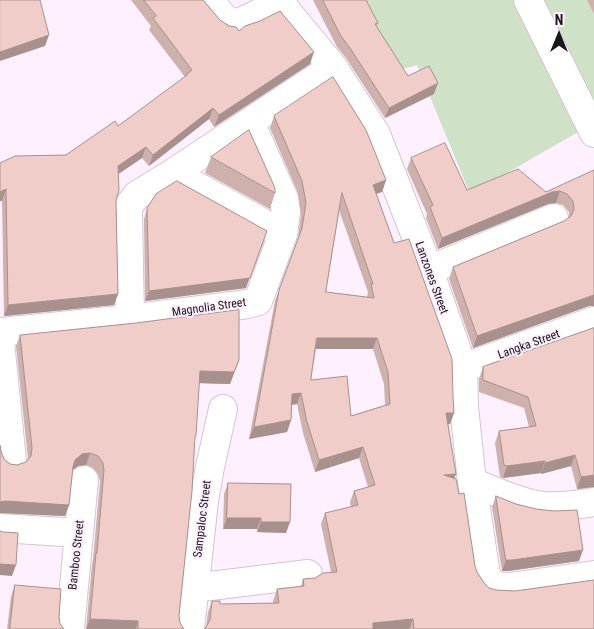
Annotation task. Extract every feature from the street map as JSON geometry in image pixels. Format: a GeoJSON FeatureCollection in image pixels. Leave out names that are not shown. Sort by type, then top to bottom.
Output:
{"type":"FeatureCollection","features":[{"type":"Feature","properties":{"kind":"street"},"geometry":{"type":"LineString","coordinates":[[210,0],[226,19],[234,24],[242,22],[282,1]]}},
{"type":"Feature","properties":{"kind":"street"},"geometry":{"type":"LineString","coordinates":[[528,0],[594,133]]}},
{"type":"Feature","properties":{"kind":"street","name":"Lanzones Street"},"geometry":{"type":"LineString","coordinates":[[282,1],[286,9],[332,67],[376,134],[463,368],[464,407],[472,482],[486,575],[493,586],[509,587],[594,575]]}},
{"type":"Feature","properties":{"kind":"street"},"geometry":{"type":"LineString","coordinates":[[130,319],[128,212],[130,204],[137,195],[332,67]]}},
{"type":"Feature","properties":{"kind":"street","name":"Magnolia Street"},"geometry":{"type":"LineString","coordinates":[[0,332],[130,319],[248,304],[258,301],[283,234],[286,212],[284,199],[250,122]]}},
{"type":"Feature","properties":{"kind":"street"},"geometry":{"type":"LineString","coordinates":[[173,173],[283,234]]}},
{"type":"Feature","properties":{"kind":"street"},"geometry":{"type":"LineString","coordinates":[[428,270],[554,218]]}},
{"type":"Feature","properties":{"kind":"street","name":"Langka Street"},"geometry":{"type":"LineString","coordinates":[[463,368],[594,321]]}},
{"type":"Feature","properties":{"kind":"street"},"geometry":{"type":"LineString","coordinates":[[0,342],[12,461]]}},
{"type":"Feature","properties":{"kind":"street","name":"Sampaloc Street"},"geometry":{"type":"LineString","coordinates":[[190,629],[204,501],[223,409]]}},
{"type":"Feature","properties":{"kind":"street","name":"Bamboo Street"},"geometry":{"type":"LineString","coordinates":[[70,629],[84,480]]}},
{"type":"Feature","properties":{"kind":"street"},"geometry":{"type":"LineString","coordinates":[[472,482],[541,506],[569,506],[594,502]]}},
{"type":"Feature","properties":{"kind":"street"},"geometry":{"type":"LineString","coordinates":[[0,528],[79,533]]}},
{"type":"Feature","properties":{"kind":"street"},"geometry":{"type":"LineString","coordinates":[[194,588],[308,574]]}},
{"type":"Feature","properties":{"kind":"green space"},"geometry":{"type":"Polygon","coordinates":[[[361,0],[592,0],[594,4],[594,123],[470,194],[417,65],[396,71],[361,0]]]}},
{"type":"Feature","properties":{"kind":"building"},"geometry":{"type":"Polygon","coordinates":[[[0,0],[40,0],[49,35],[0,52],[0,0]]]}},
{"type":"Feature","properties":{"kind":"building"},"geometry":{"type":"Polygon","coordinates":[[[144,0],[203,0],[220,20],[229,26],[236,27],[239,31],[245,26],[280,11],[314,52],[219,115],[213,108],[153,155],[146,147],[118,166],[119,190],[116,201],[118,294],[8,305],[6,189],[0,192],[0,163],[15,156],[66,155],[115,121],[118,126],[192,70],[153,18],[156,16],[144,0]]]}},
{"type":"Feature","properties":{"kind":"building"},"geometry":{"type":"Polygon","coordinates":[[[323,0],[366,0],[378,23],[375,24],[408,76],[429,66],[438,83],[389,108],[341,36],[323,0]]]}},
{"type":"Feature","properties":{"kind":"building"},"geometry":{"type":"Polygon","coordinates":[[[333,77],[366,130],[386,180],[373,185],[394,243],[409,239],[452,359],[454,413],[446,413],[456,474],[444,475],[456,479],[459,494],[464,493],[477,572],[489,588],[496,590],[515,591],[594,580],[594,629],[414,629],[413,619],[373,623],[373,629],[204,629],[210,620],[212,601],[220,601],[220,604],[279,603],[277,589],[304,586],[303,579],[315,578],[323,573],[337,572],[325,513],[358,505],[354,491],[375,485],[363,447],[319,460],[307,422],[301,393],[292,394],[291,420],[254,427],[279,290],[302,228],[306,203],[302,181],[274,116],[333,77]],[[342,193],[326,292],[374,298],[371,284],[373,284],[342,193]],[[317,338],[311,380],[347,376],[351,416],[390,404],[388,372],[377,338],[317,338]]]}},
{"type":"Feature","properties":{"kind":"building"},"geometry":{"type":"Polygon","coordinates":[[[249,130],[275,188],[275,193],[211,157],[249,130]]]}},
{"type":"Feature","properties":{"kind":"building"},"geometry":{"type":"Polygon","coordinates":[[[445,143],[467,190],[518,169],[546,192],[594,170],[594,295],[477,336],[453,267],[564,221],[571,216],[574,209],[573,201],[567,194],[560,191],[552,192],[442,238],[430,207],[433,205],[411,158],[445,143]]]}},
{"type":"Feature","properties":{"kind":"building"},"geometry":{"type":"Polygon","coordinates":[[[177,181],[267,231],[250,278],[149,291],[147,208],[156,194],[177,181]]]}},
{"type":"Feature","properties":{"kind":"building"},"geometry":{"type":"Polygon","coordinates":[[[239,310],[239,360],[234,372],[200,371],[192,491],[179,616],[180,623],[184,629],[138,629],[138,621],[90,619],[104,470],[103,463],[98,456],[90,453],[82,454],[75,460],[69,505],[0,502],[0,445],[4,459],[10,464],[17,465],[26,462],[31,456],[32,448],[20,335],[239,310]]]}},
{"type":"Feature","properties":{"kind":"building"},"geometry":{"type":"Polygon","coordinates":[[[594,328],[594,475],[581,477],[575,455],[545,463],[545,461],[504,465],[499,431],[536,426],[528,397],[483,380],[483,367],[594,328]]]}},
{"type":"Feature","properties":{"kind":"building"},"geometry":{"type":"Polygon","coordinates":[[[228,483],[291,484],[290,522],[261,522],[261,518],[227,518],[228,483]]]}},
{"type":"Feature","properties":{"kind":"building"},"geometry":{"type":"Polygon","coordinates":[[[496,496],[536,509],[554,511],[577,510],[583,550],[506,560],[496,496]]]}},
{"type":"Feature","properties":{"kind":"building"},"geometry":{"type":"Polygon","coordinates":[[[0,531],[18,533],[16,565],[0,564],[0,531]]]}},
{"type":"Feature","properties":{"kind":"building"},"geometry":{"type":"Polygon","coordinates":[[[15,585],[61,589],[59,617],[60,624],[64,629],[10,629],[15,585]]]}}]}
